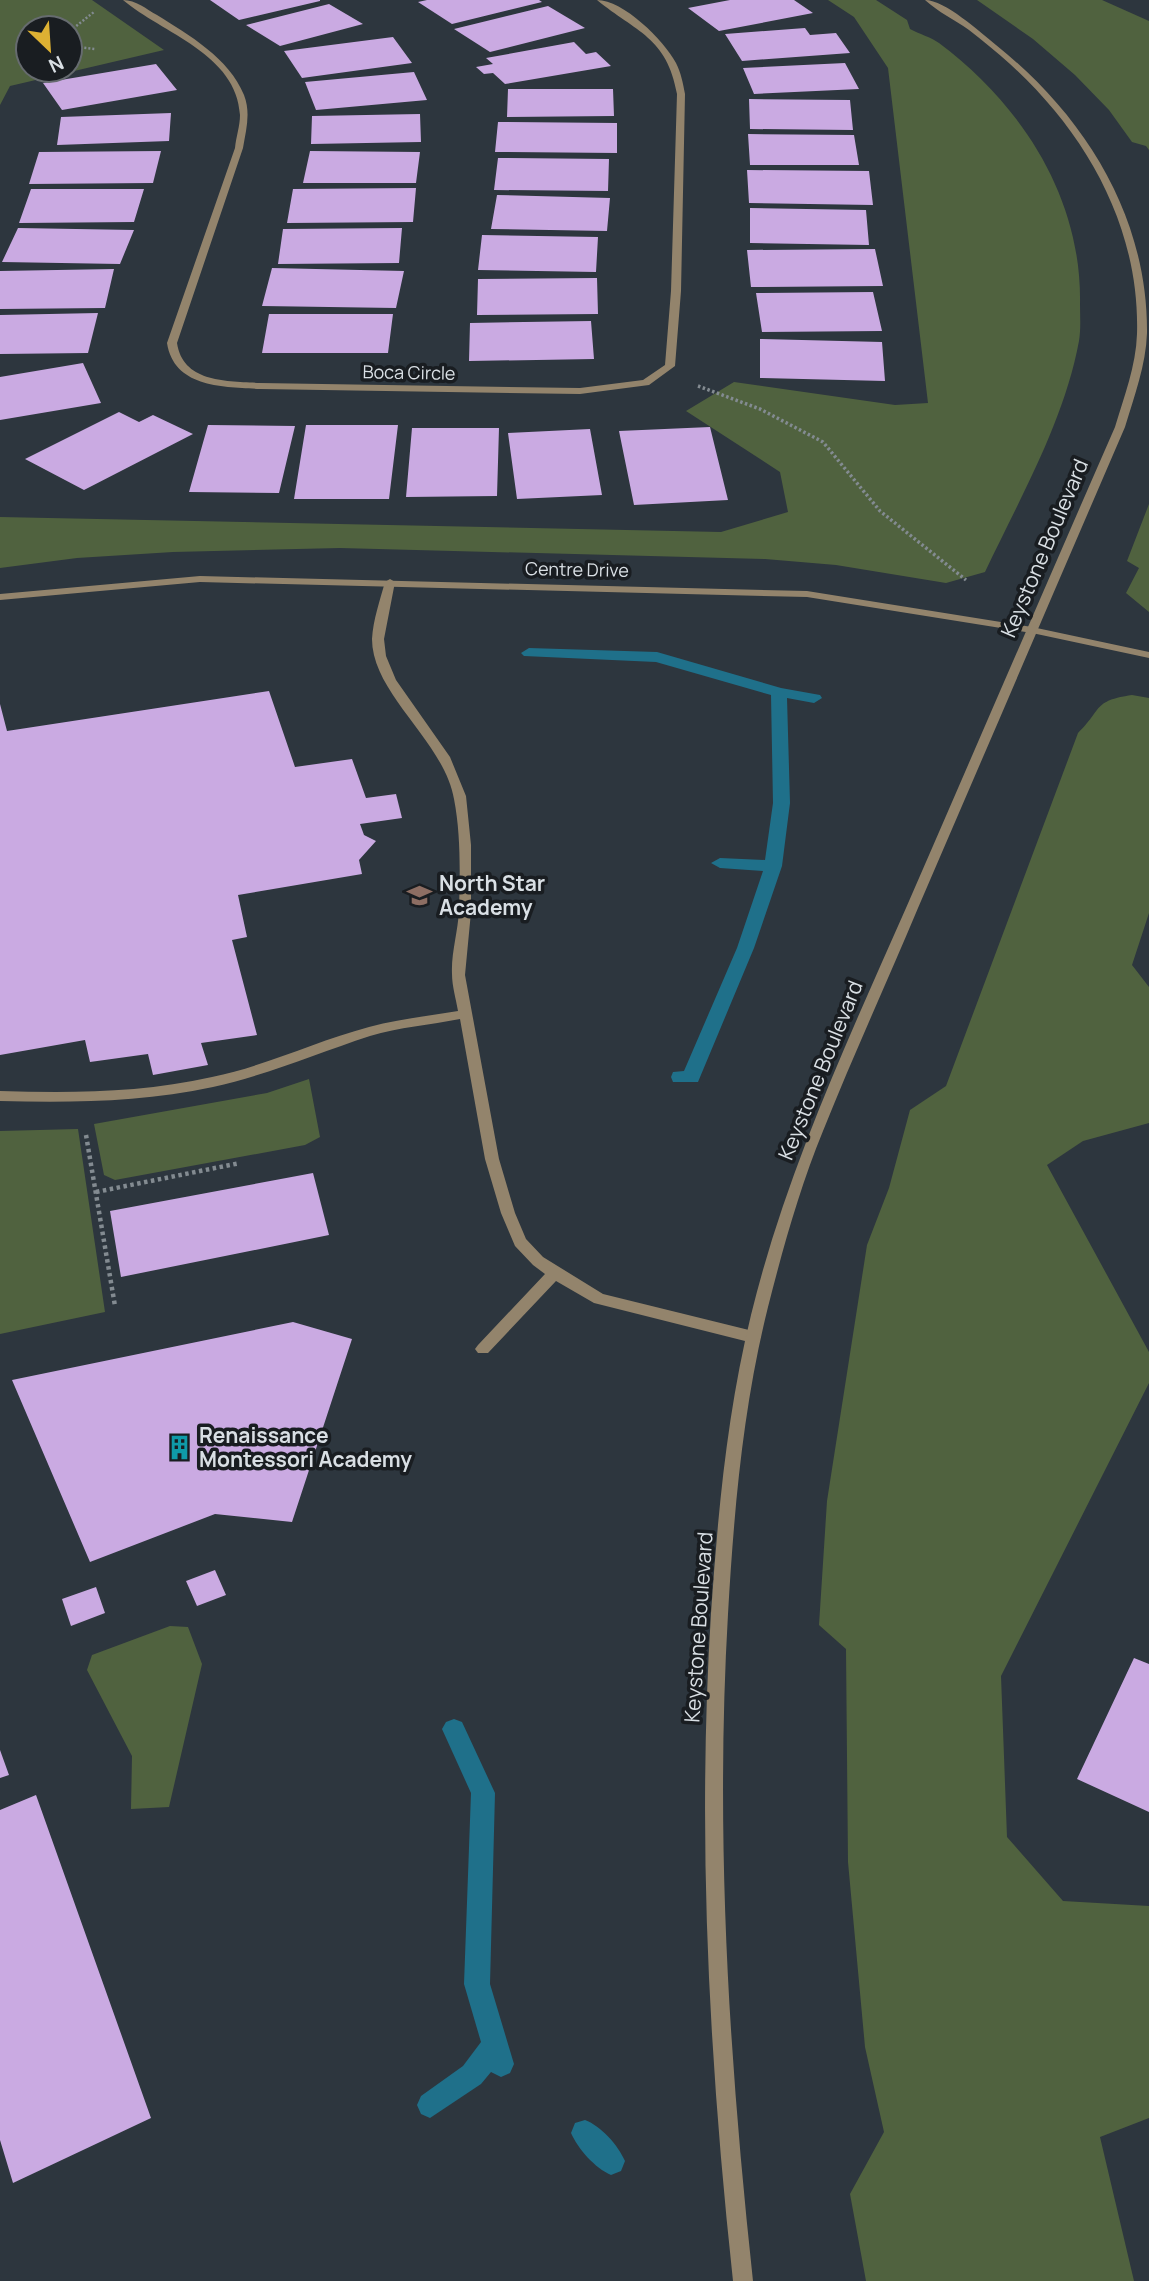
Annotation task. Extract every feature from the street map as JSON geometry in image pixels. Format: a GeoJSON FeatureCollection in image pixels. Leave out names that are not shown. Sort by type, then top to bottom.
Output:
{"type":"FeatureCollection","features":[{"type":"Feature","properties":{"kind":"street","name":"Boca Circle"},"geometry":{"type":"LineString","coordinates":[[127,0],[218,63],[238,92],[244,116],[239,148],[172,343],[171,356],[178,366],[190,374],[208,380],[260,386],[580,391],[646,383],[670,366],[676,291],[681,84],[659,43],[632,18],[601,0]]}},
{"type":"Feature","properties":{"kind":"street","name":"Keystone Boulevard"},"geometry":{"type":"LineString","coordinates":[[743,2281],[719,2039],[712,1923],[711,1779],[715,1661],[726,1524],[738,1419],[753,1337],[778,1245],[814,1135],[1119,427],[1131,392],[1142,334],[1140,276],[1119,205],[1089,147],[1027,72],[998,48],[929,0]]}},
{"type":"Feature","properties":{"kind":"street","name":"Centre Drive"},"geometry":{"type":"LineString","coordinates":[[0,597],[200,579],[807,594],[1032,630],[1149,655]]}},
{"type":"Feature","properties":{"kind":"street"},"geometry":{"type":"LineString","coordinates":[[390,582],[379,628],[380,656],[390,680],[444,757],[460,796],[465,845],[465,912],[458,975],[492,1159],[508,1213],[520,1242],[538,1261],[599,1299],[753,1337]]}},
{"type":"Feature","properties":{"kind":"street"},"geometry":{"type":"LineString","coordinates":[[0,1096],[81,1098],[140,1094],[213,1082],[295,1058],[371,1031],[465,1014]]}},
{"type":"Feature","properties":{"kind":"street"},"geometry":{"type":"LineString","coordinates":[[483,1349],[555,1273]]}},
{"type":"Feature","properties":{"kind":"path"},"geometry":{"type":"LineString","coordinates":[[84,18],[96,11]]}},
{"type":"Feature","properties":{"kind":"path"},"geometry":{"type":"LineString","coordinates":[[84,48],[94,49]]}},
{"type":"Feature","properties":{"kind":"path"},"geometry":{"type":"LineString","coordinates":[[697,386],[760,409],[823,442],[880,511],[967,581]]}},
{"type":"Feature","properties":{"kind":"path"},"geometry":{"type":"LineString","coordinates":[[81,1098],[116,1306]]}},
{"type":"Feature","properties":{"kind":"path"},"geometry":{"type":"LineString","coordinates":[[96,1192],[240,1163]]}},
{"type":"Feature","properties":{"kind":"green space"},"geometry":{"type":"Polygon","coordinates":[[[0,0],[92,0],[164,50],[84,69],[84,14],[14,14],[14,84],[19,84],[10,86],[0,105],[0,0]]]}},
{"type":"Feature","properties":{"kind":"green space"},"geometry":{"type":"Polygon","coordinates":[[[828,0],[876,0],[907,20],[910,29],[936,41],[969,68],[1021,125],[1058,191],[1070,227],[1078,265],[1080,318],[1079,341],[1072,371],[1040,459],[985,572],[946,583],[836,565],[765,559],[340,548],[173,552],[77,558],[0,568],[0,517],[721,532],[788,512],[780,472],[686,411],[734,382],[895,405],[928,403],[888,68],[854,17],[828,0]]]}},
{"type":"Feature","properties":{"kind":"green space"},"geometry":{"type":"Polygon","coordinates":[[[977,0],[1102,0],[1149,21],[1149,150],[1146,146],[1132,142],[1109,110],[1075,75],[1033,39],[977,0]]]}},
{"type":"Feature","properties":{"kind":"green space"},"geometry":{"type":"Polygon","coordinates":[[[1149,504],[1149,612],[1126,593],[1139,568],[1127,561],[1149,504]]]}},
{"type":"Feature","properties":{"kind":"green space"},"geometry":{"type":"Polygon","coordinates":[[[1132,695],[1149,698],[1149,913],[1132,965],[1149,987],[1149,1123],[1083,1141],[1047,1165],[1149,1352],[1149,1383],[1001,1676],[1007,1837],[1063,1901],[1149,1906],[1149,2118],[1100,2137],[1134,2281],[866,2281],[850,2194],[884,2132],[865,2047],[848,1862],[846,1649],[819,1625],[827,1501],[867,1245],[889,1188],[910,1110],[946,1086],[1078,733],[1104,703],[1132,695]]]}},
{"type":"Feature","properties":{"kind":"green space"},"geometry":{"type":"Polygon","coordinates":[[[309,1079],[320,1137],[305,1145],[115,1180],[104,1175],[94,1124],[267,1093],[309,1079]]]}},
{"type":"Feature","properties":{"kind":"green space"},"geometry":{"type":"Polygon","coordinates":[[[78,1129],[105,1312],[0,1334],[0,1131],[78,1129]]]}},
{"type":"Feature","properties":{"kind":"green space"},"geometry":{"type":"Polygon","coordinates":[[[170,1626],[188,1627],[202,1664],[169,1807],[131,1809],[132,1756],[87,1670],[92,1655],[170,1626]]]}},
{"type":"Feature","properties":{"kind":"building"},"geometry":{"type":"Polygon","coordinates":[[[210,0],[320,0],[320,1],[239,20],[210,0]]]}},
{"type":"Feature","properties":{"kind":"building"},"geometry":{"type":"Polygon","coordinates":[[[730,0],[794,0],[813,13],[719,31],[688,8],[730,0]]]}},
{"type":"Feature","properties":{"kind":"building"},"geometry":{"type":"Polygon","coordinates":[[[418,2],[542,2],[452,24],[418,2]]]}},
{"type":"Feature","properties":{"kind":"building"},"geometry":{"type":"Polygon","coordinates":[[[329,4],[363,24],[280,46],[246,25],[329,4]]]}},
{"type":"Feature","properties":{"kind":"building"},"geometry":{"type":"Polygon","coordinates":[[[548,6],[585,28],[490,52],[454,29],[548,6]]]}},
{"type":"Feature","properties":{"kind":"building"},"geometry":{"type":"Polygon","coordinates":[[[805,28],[810,35],[836,33],[850,53],[742,61],[725,34],[805,28]]]}},
{"type":"Feature","properties":{"kind":"building"},"geometry":{"type":"Polygon","coordinates":[[[393,37],[412,63],[302,78],[284,51],[393,37]]]}},
{"type":"Feature","properties":{"kind":"building"},"geometry":{"type":"Polygon","coordinates":[[[574,42],[586,54],[596,52],[611,66],[505,84],[493,73],[484,74],[476,67],[493,64],[486,58],[574,42]]]}},
{"type":"Feature","properties":{"kind":"building"},"geometry":{"type":"Polygon","coordinates":[[[845,63],[859,89],[754,94],[743,68],[845,63]]]}},
{"type":"Feature","properties":{"kind":"building"},"geometry":{"type":"Polygon","coordinates":[[[156,64],[177,90],[62,110],[44,84],[84,84],[84,76],[156,64]]]}},
{"type":"Feature","properties":{"kind":"building"},"geometry":{"type":"Polygon","coordinates":[[[414,72],[427,100],[316,110],[305,82],[414,72]]]}},
{"type":"Feature","properties":{"kind":"building"},"geometry":{"type":"Polygon","coordinates":[[[508,89],[613,89],[614,116],[507,117],[508,89]]]}},
{"type":"Feature","properties":{"kind":"building"},"geometry":{"type":"Polygon","coordinates":[[[749,99],[850,100],[853,130],[750,129],[749,99]]]}},
{"type":"Feature","properties":{"kind":"building"},"geometry":{"type":"Polygon","coordinates":[[[171,113],[169,141],[57,145],[61,117],[171,113]]]}},
{"type":"Feature","properties":{"kind":"building"},"geometry":{"type":"Polygon","coordinates":[[[420,114],[421,142],[311,144],[312,116],[420,114]]]}},
{"type":"Feature","properties":{"kind":"building"},"geometry":{"type":"Polygon","coordinates":[[[498,122],[617,123],[617,153],[495,152],[498,122]]]}},
{"type":"Feature","properties":{"kind":"building"},"geometry":{"type":"Polygon","coordinates":[[[748,134],[854,135],[859,165],[750,165],[748,134]]]}},
{"type":"Feature","properties":{"kind":"building"},"geometry":{"type":"Polygon","coordinates":[[[161,151],[153,183],[29,184],[39,152],[161,151]]]}},
{"type":"Feature","properties":{"kind":"building"},"geometry":{"type":"Polygon","coordinates":[[[310,151],[420,152],[416,183],[303,183],[310,151]]]}},
{"type":"Feature","properties":{"kind":"building"},"geometry":{"type":"Polygon","coordinates":[[[498,158],[609,159],[608,191],[494,190],[498,158]]]}},
{"type":"Feature","properties":{"kind":"building"},"geometry":{"type":"Polygon","coordinates":[[[747,170],[869,171],[873,205],[749,203],[747,170]]]}},
{"type":"Feature","properties":{"kind":"building"},"geometry":{"type":"Polygon","coordinates":[[[416,188],[413,222],[287,223],[293,189],[416,188]]]}},
{"type":"Feature","properties":{"kind":"building"},"geometry":{"type":"Polygon","coordinates":[[[31,189],[144,189],[134,222],[19,223],[31,189]]]}},
{"type":"Feature","properties":{"kind":"building"},"geometry":{"type":"Polygon","coordinates":[[[497,195],[610,198],[607,231],[491,229],[497,195]]]}},
{"type":"Feature","properties":{"kind":"building"},"geometry":{"type":"Polygon","coordinates":[[[750,208],[866,210],[869,245],[750,243],[750,208]]]}},
{"type":"Feature","properties":{"kind":"building"},"geometry":{"type":"Polygon","coordinates":[[[18,228],[134,230],[120,264],[2,262],[18,228]]]}},
{"type":"Feature","properties":{"kind":"building"},"geometry":{"type":"Polygon","coordinates":[[[402,228],[399,263],[278,264],[283,229],[402,228]]]}},
{"type":"Feature","properties":{"kind":"building"},"geometry":{"type":"Polygon","coordinates":[[[482,235],[598,237],[596,272],[478,270],[482,235]]]}},
{"type":"Feature","properties":{"kind":"building"},"geometry":{"type":"Polygon","coordinates":[[[875,249],[883,286],[751,287],[747,250],[875,249]]]}},
{"type":"Feature","properties":{"kind":"building"},"geometry":{"type":"Polygon","coordinates":[[[272,268],[404,271],[396,308],[262,306],[272,268]]]}},
{"type":"Feature","properties":{"kind":"building"},"geometry":{"type":"Polygon","coordinates":[[[114,269],[105,308],[0,309],[0,271],[114,269]]]}},
{"type":"Feature","properties":{"kind":"building"},"geometry":{"type":"Polygon","coordinates":[[[597,278],[598,314],[477,315],[478,279],[597,278]]]}},
{"type":"Feature","properties":{"kind":"building"},"geometry":{"type":"Polygon","coordinates":[[[873,292],[882,331],[762,332],[756,293],[873,292]]]}},
{"type":"Feature","properties":{"kind":"building"},"geometry":{"type":"Polygon","coordinates":[[[98,313],[88,353],[0,354],[0,315],[98,313]]]}},
{"type":"Feature","properties":{"kind":"building"},"geometry":{"type":"Polygon","coordinates":[[[269,314],[393,314],[388,353],[262,353],[269,314]]]}},
{"type":"Feature","properties":{"kind":"building"},"geometry":{"type":"Polygon","coordinates":[[[591,321],[594,359],[469,361],[470,323],[591,321]]]}},
{"type":"Feature","properties":{"kind":"building"},"geometry":{"type":"Polygon","coordinates":[[[760,339],[882,342],[885,381],[760,378],[760,339]]]}},
{"type":"Feature","properties":{"kind":"building"},"geometry":{"type":"Polygon","coordinates":[[[83,363],[101,403],[0,420],[0,377],[83,363]]]}},
{"type":"Feature","properties":{"kind":"building"},"geometry":{"type":"Polygon","coordinates":[[[119,412],[139,422],[153,415],[193,434],[84,490],[25,459],[119,412]]]}},
{"type":"Feature","properties":{"kind":"building"},"geometry":{"type":"Polygon","coordinates":[[[208,425],[295,426],[279,493],[189,492],[208,425]]]}},
{"type":"Feature","properties":{"kind":"building"},"geometry":{"type":"Polygon","coordinates":[[[306,425],[398,425],[389,499],[294,499],[306,425]]]}},
{"type":"Feature","properties":{"kind":"building"},"geometry":{"type":"Polygon","coordinates":[[[710,427],[728,500],[634,505],[619,431],[710,427]]]}},
{"type":"Feature","properties":{"kind":"building"},"geometry":{"type":"Polygon","coordinates":[[[412,428],[499,428],[497,496],[406,497],[412,428]]]}},
{"type":"Feature","properties":{"kind":"building"},"geometry":{"type":"Polygon","coordinates":[[[590,429],[602,495],[517,499],[508,433],[590,429]]]}},
{"type":"Feature","properties":{"kind":"building"},"geometry":{"type":"Polygon","coordinates":[[[269,691],[295,767],[352,759],[366,798],[396,794],[402,818],[360,824],[364,835],[376,841],[359,860],[362,874],[238,895],[247,937],[232,940],[257,1035],[201,1043],[208,1065],[153,1075],[148,1054],[90,1062],[85,1040],[0,1055],[0,704],[7,731],[269,691]]]}},
{"type":"Feature","properties":{"kind":"building"},"geometry":{"type":"Polygon","coordinates":[[[313,1173],[329,1235],[121,1277],[110,1211],[313,1173]]]}},
{"type":"Feature","properties":{"kind":"building","name":"Renaissance Montessori Academy"},"geometry":{"type":"Polygon","coordinates":[[[293,1322],[352,1339],[292,1522],[215,1514],[90,1562],[12,1380],[293,1322]]]}},
{"type":"Feature","properties":{"kind":"building"},"geometry":{"type":"Polygon","coordinates":[[[215,1570],[226,1595],[197,1606],[186,1581],[215,1570]]]}},
{"type":"Feature","properties":{"kind":"building"},"geometry":{"type":"Polygon","coordinates":[[[96,1587],[105,1613],[71,1626],[62,1599],[96,1587]]]}},
{"type":"Feature","properties":{"kind":"building"},"geometry":{"type":"Polygon","coordinates":[[[1134,1658],[1149,1664],[1149,1812],[1077,1779],[1134,1658]]]}},
{"type":"Feature","properties":{"kind":"building"},"geometry":{"type":"Polygon","coordinates":[[[0,1750],[9,1775],[0,1778],[0,1750]]]}},
{"type":"Feature","properties":{"kind":"building"},"geometry":{"type":"Polygon","coordinates":[[[36,1795],[151,2118],[13,2183],[0,2140],[0,1810],[36,1795]]]}},
{"type":"Feature","properties":{"kind":"waterway"},"geometry":{"type":"LineString","coordinates":[[529,653],[657,657],[779,692]]}},
{"type":"Feature","properties":{"kind":"waterway"},"geometry":{"type":"LineString","coordinates":[[772,866],[782,803],[779,692]]}},
{"type":"Feature","properties":{"kind":"waterway"},"geometry":{"type":"LineString","coordinates":[[779,692],[814,698]]}},
{"type":"Feature","properties":{"kind":"waterway"},"geometry":{"type":"LineString","coordinates":[[720,863],[772,866]]}},
{"type":"Feature","properties":{"kind":"waterway"},"geometry":{"type":"LineString","coordinates":[[680,1077],[691,1077],[745,948],[772,866]]}},
{"type":"Feature","properties":{"kind":"waterway"},"geometry":{"type":"LineString","coordinates":[[454,1729],[483,1793],[477,1984],[495,2045]]}},
{"type":"Feature","properties":{"kind":"waterway"},"geometry":{"type":"LineString","coordinates":[[430,2105],[472,2075],[495,2045]]}},
{"type":"Feature","properties":{"kind":"waterway"},"geometry":{"type":"LineString","coordinates":[[495,2045],[501,2064]]}},
{"type":"Feature","properties":{"kind":"waterway"},"geometry":{"type":"LineString","coordinates":[[585,2133],[611,2161]]}},
{"type":"Feature","properties":{"kind":"place","name":"North Star Academy"},"geometry":{"type":"Point","coordinates":[419,895]}},
{"type":"Feature","properties":{"kind":"place","name":"Renaissance Montessori Academy"},"geometry":{"type":"Point","coordinates":[179,1447]}}]}
